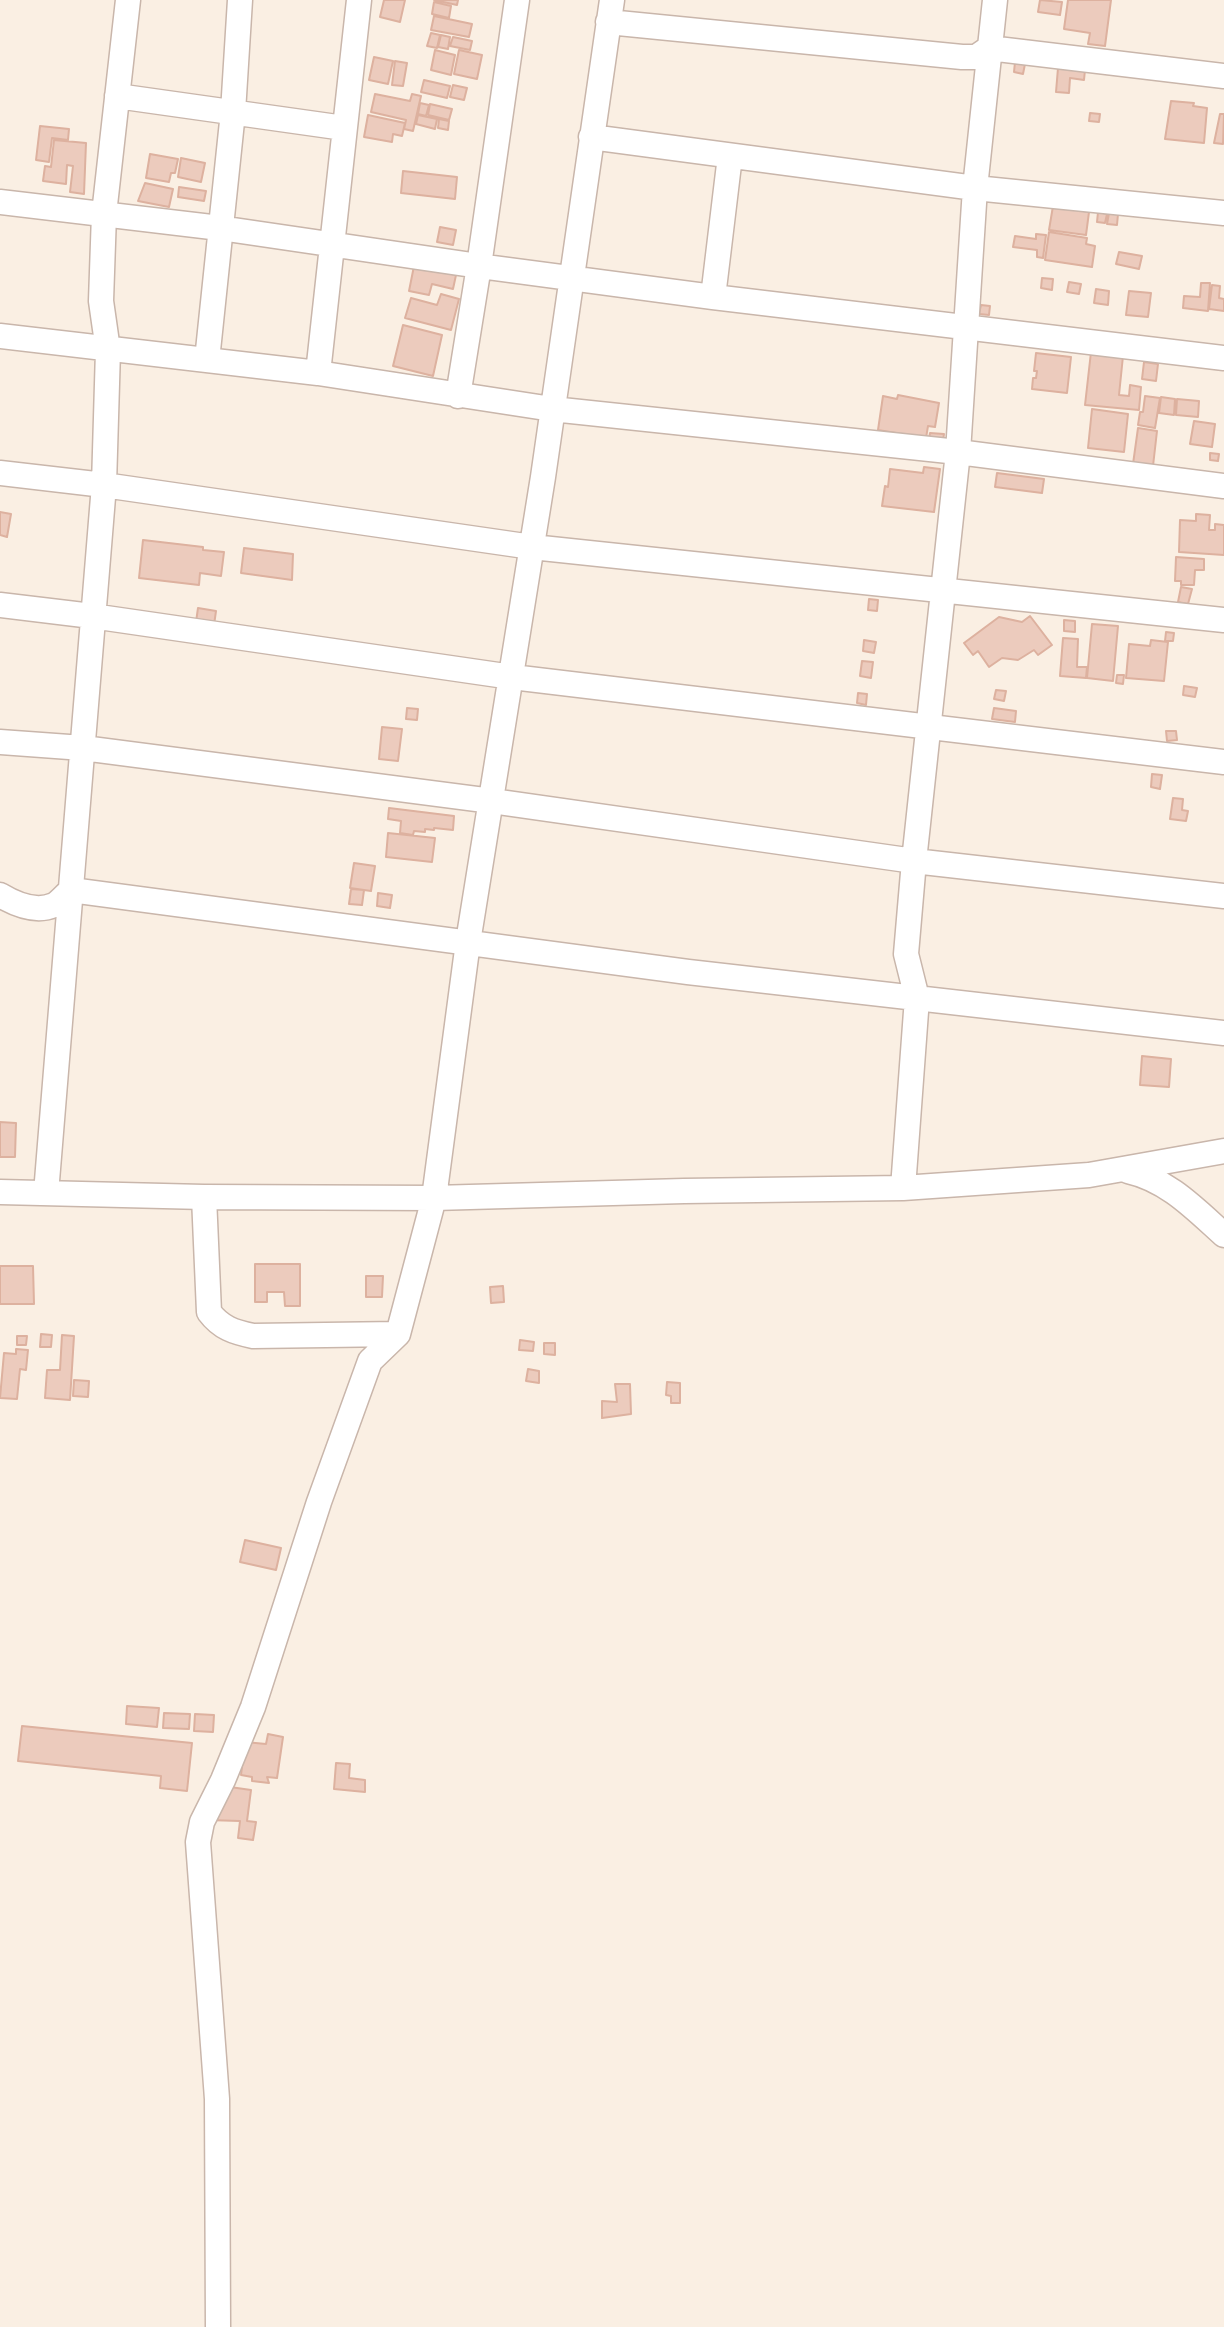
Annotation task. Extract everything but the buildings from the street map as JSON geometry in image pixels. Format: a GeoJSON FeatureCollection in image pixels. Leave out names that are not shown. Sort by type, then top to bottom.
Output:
{"type":"FeatureCollection","features":[{"type":"Feature","properties":{"kind":"street"},"geometry":{"type":"LineString","coordinates":[[46,1193],[104,485],[108,350],[101,301],[104,214],[128,0]]}},
{"type":"Feature","properties":{"kind":"street"},"geometry":{"type":"LineString","coordinates":[[207,360],[233,112],[240,0]]}},
{"type":"Feature","properties":{"kind":"street"},"geometry":{"type":"LineString","coordinates":[[318,373],[359,0]]}},
{"type":"Feature","properties":{"kind":"street"},"geometry":{"type":"LineString","coordinates":[[458,396],[517,0]]}},
{"type":"Feature","properties":{"kind":"street"},"geometry":{"type":"LineString","coordinates":[[903,1188],[917,998],[906,954],[958,452],[975,188],[995,0]]}},
{"type":"Feature","properties":{"kind":"street"},"geometry":{"type":"LineString","coordinates":[[218,2327],[218,2099],[198,1842],[202,1822],[223,1780],[253,1707],[319,1502],[370,1361],[398,1334],[434,1198],[468,942],[532,547],[610,11],[962,57],[976,57],[989,48],[1224,76]]}},
{"type":"Feature","properties":{"kind":"street"},"geometry":{"type":"LineString","coordinates":[[117,96],[344,128]]}},
{"type":"Feature","properties":{"kind":"street"},"geometry":{"type":"LineString","coordinates":[[591,137],[975,188],[1224,214]]}},
{"type":"Feature","properties":{"kind":"street"},"geometry":{"type":"LineString","coordinates":[[713,297],[730,156]]}},
{"type":"Feature","properties":{"kind":"street"},"geometry":{"type":"LineString","coordinates":[[0,202],[220,228],[571,279],[965,329],[1224,358]]}},
{"type":"Feature","properties":{"kind":"street"},"geometry":{"type":"LineString","coordinates":[[0,336],[318,373],[552,409],[958,452],[1224,486]]}},
{"type":"Feature","properties":{"kind":"street"},"geometry":{"type":"LineString","coordinates":[[0,473],[104,485],[532,547],[1224,620]]}},
{"type":"Feature","properties":{"kind":"street"},"geometry":{"type":"LineString","coordinates":[[0,605],[512,677],[1224,762]]}},
{"type":"Feature","properties":{"kind":"street"},"geometry":{"type":"LineString","coordinates":[[0,742],[83,748],[492,800],[914,860],[1224,896]]}},
{"type":"Feature","properties":{"kind":"street"},"geometry":{"type":"LineString","coordinates":[[0,895],[16,904],[35,908],[54,905],[71,890],[688,972],[1224,1033]]}},
{"type":"Feature","properties":{"kind":"street"},"geometry":{"type":"LineString","coordinates":[[0,1192],[434,1198],[903,1188],[1052,1178],[1124,1170],[1224,1151]]}},
{"type":"Feature","properties":{"kind":"street"},"geometry":{"type":"LineString","coordinates":[[1124,1170],[1143,1174],[1163,1184],[1224,1235]]}},
{"type":"Feature","properties":{"kind":"street"},"geometry":{"type":"LineString","coordinates":[[204,1196],[209,1312],[218,1324],[234,1332],[253,1336],[398,1334]]}}]}
